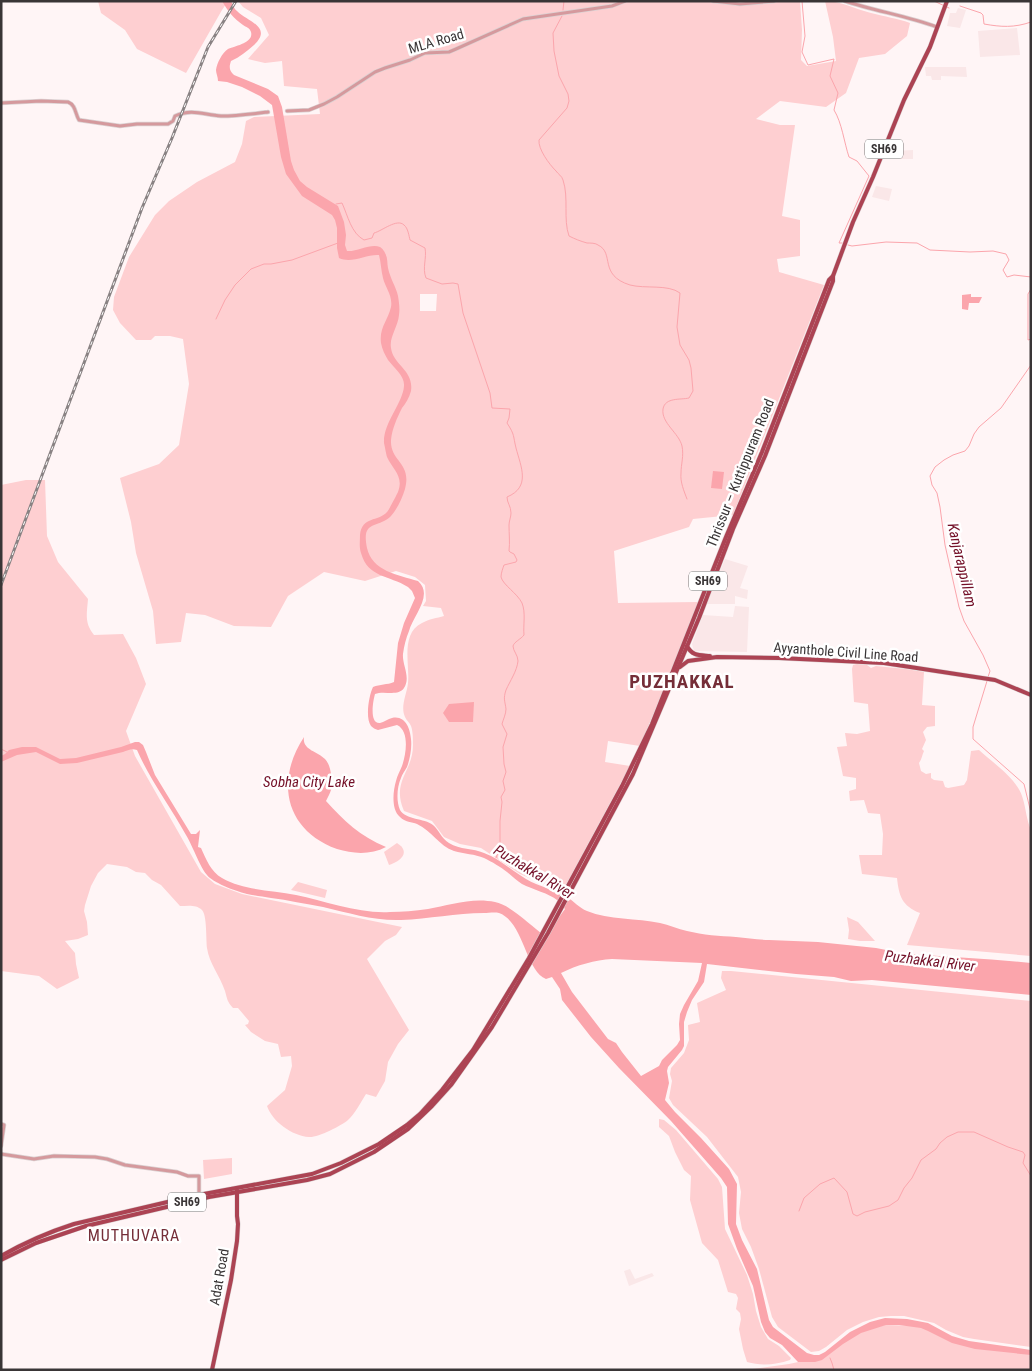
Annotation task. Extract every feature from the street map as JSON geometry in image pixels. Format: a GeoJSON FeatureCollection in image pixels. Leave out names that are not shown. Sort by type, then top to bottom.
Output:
{"type":"FeatureCollection","features":[{"type":"Feature","properties":{"kind":"main road","name":"Thrissur – Kuttippuram Road"},"geometry":{"type":"LineString","coordinates":[[545,932],[638,758],[678,668],[733,529],[765,456],[853,222],[891,130],[927,54],[945,5]]}},
{"type":"Feature","properties":{"kind":"main road","name":"Thrissur – Kuttippuram Road"},"geometry":{"type":"LineString","coordinates":[[638,758],[762,452],[829,280],[833,276]]}},
{"type":"Feature","properties":{"kind":"main road","name":"Ayyanthole Civil Line Road"},"geometry":{"type":"LineString","coordinates":[[687,646],[690,651],[696,654],[717,657],[884,663],[995,680],[1031,695]]}},
{"type":"Feature","properties":{"kind":"main road","name":"Ayyanthole Civil Line Road"},"geometry":{"type":"LineString","coordinates":[[678,668],[688,661],[717,657]]}},
{"type":"Feature","properties":{"kind":"main road"},"geometry":{"type":"LineString","coordinates":[[1,1256],[56,1230],[74,1224],[200,1195],[237,1190],[305,1175],[341,1163],[379,1144],[407,1126],[455,1074],[473,1050],[526,966],[559,908]]}},
{"type":"Feature","properties":{"kind":"main road"},"geometry":{"type":"LineString","coordinates":[[526,966],[545,932]]}},
{"type":"Feature","properties":{"kind":"main road","name":"SH69"},"geometry":{"type":"LineString","coordinates":[[1,1260],[36,1243],[86,1226],[237,1190],[308,1180],[330,1174],[386,1145],[408,1130],[451,1085],[495,1022],[526,966]]}},
{"type":"Feature","properties":{"kind":"main road","name":"Adat Road"},"geometry":{"type":"LineString","coordinates":[[212,1370],[231,1280],[237,1241],[237,1190]]}},
{"type":"Feature","properties":{"kind":"street","name":"MLA Road"},"geometry":{"type":"LineString","coordinates":[[287,111],[309,110],[337,97],[384,68],[425,53],[456,50],[523,19],[612,6],[625,1]]}},
{"type":"Feature","properties":{"kind":"street"},"geometry":{"type":"LineString","coordinates":[[713,1],[740,4],[774,1]]}},
{"type":"Feature","properties":{"kind":"street"},"geometry":{"type":"LineString","coordinates":[[845,1],[937,27]]}},
{"type":"Feature","properties":{"kind":"street"},"geometry":{"type":"LineString","coordinates":[[1,103],[68,102],[74,106],[80,120],[120,126],[168,124],[175,116],[190,112],[241,116],[268,112]]}},
{"type":"Feature","properties":{"kind":"street"},"geometry":{"type":"LineString","coordinates":[[1,1124],[4,1126],[1,1146]]}},
{"type":"Feature","properties":{"kind":"street"},"geometry":{"type":"LineString","coordinates":[[1,1154],[34,1159],[54,1156],[95,1157],[125,1165],[177,1172],[188,1176],[199,1176],[200,1195]]}},
{"type":"Feature","properties":{"kind":"shaded area"},"geometry":{"type":"Polygon","coordinates":[[[98,1],[228,1],[186,73],[137,49],[125,30],[101,13],[98,1]]]}},
{"type":"Feature","properties":{"kind":"shaded area"},"geometry":{"type":"Polygon","coordinates":[[[238,1],[800,1],[802,30],[801,60],[807,66],[836,61],[825,1],[831,1],[910,23],[907,36],[885,54],[859,58],[846,93],[826,107],[780,101],[756,119],[780,125],[795,125],[782,216],[800,220],[800,256],[777,259],[779,272],[824,285],[733,515],[693,519],[689,527],[614,551],[618,603],[698,602],[640,746],[608,741],[605,762],[630,766],[562,892],[520,874],[481,848],[460,844],[444,837],[432,821],[404,811],[400,792],[401,784],[410,762],[413,745],[412,728],[405,717],[403,709],[408,683],[408,642],[415,628],[425,622],[444,616],[441,608],[423,606],[426,601],[425,585],[415,577],[396,571],[365,581],[324,572],[288,596],[271,627],[234,626],[205,615],[186,613],[181,642],[156,644],[153,611],[136,553],[131,522],[120,478],[159,464],[179,445],[189,384],[183,339],[170,336],[155,336],[151,340],[136,340],[120,323],[113,310],[114,297],[129,257],[155,215],[169,201],[197,182],[235,162],[242,144],[246,121],[254,117],[320,114],[317,89],[284,86],[282,61],[265,63],[248,59],[269,35],[261,18],[243,7],[238,1]],[[420,294],[420,311],[436,311],[437,294],[420,294]]]}},
{"type":"Feature","properties":{"kind":"shaded area"},"geometry":{"type":"Polygon","coordinates":[[[958,8],[966,10],[960,28],[947,26],[950,13],[956,13],[958,8]]]}},
{"type":"Feature","properties":{"kind":"shaded area"},"geometry":{"type":"Polygon","coordinates":[[[1017,28],[1020,55],[980,57],[978,31],[1017,28]]]}},
{"type":"Feature","properties":{"kind":"shaded area"},"geometry":{"type":"Polygon","coordinates":[[[925,67],[966,67],[967,77],[941,76],[941,80],[932,80],[931,76],[926,76],[925,67]]]}},
{"type":"Feature","properties":{"kind":"shaded area"},"geometry":{"type":"Polygon","coordinates":[[[913,150],[913,159],[894,159],[895,151],[913,150]]]}},
{"type":"Feature","properties":{"kind":"shaded area"},"geometry":{"type":"Polygon","coordinates":[[[876,186],[892,189],[889,201],[872,197],[876,186]]]}},
{"type":"Feature","properties":{"kind":"shaded area"},"geometry":{"type":"Polygon","coordinates":[[[26,480],[45,480],[47,536],[58,562],[88,599],[87,618],[91,631],[94,635],[123,634],[136,658],[146,684],[126,731],[135,756],[201,872],[215,884],[242,894],[402,927],[396,935],[385,941],[367,959],[409,1030],[398,1044],[388,1062],[385,1081],[376,1097],[366,1094],[350,1118],[329,1131],[313,1137],[303,1136],[290,1131],[273,1117],[267,1106],[285,1090],[292,1066],[291,1056],[281,1057],[278,1044],[265,1041],[251,1032],[245,1025],[249,1021],[238,1008],[233,1008],[230,1004],[208,954],[206,922],[202,910],[194,906],[180,906],[161,885],[145,873],[136,872],[127,867],[107,864],[98,873],[91,886],[84,911],[88,935],[65,941],[75,953],[79,978],[57,989],[39,976],[1,971],[1,485],[26,480]]]}},
{"type":"Feature","properties":{"kind":"shaded area"},"geometry":{"type":"Polygon","coordinates":[[[725,559],[748,566],[740,588],[748,590],[747,599],[735,596],[735,604],[706,604],[725,559]]]}},
{"type":"Feature","properties":{"kind":"shaded area"},"geometry":{"type":"Polygon","coordinates":[[[735,606],[749,607],[747,652],[694,651],[692,644],[703,615],[733,617],[735,606]]]}},
{"type":"Feature","properties":{"kind":"shaded area"},"geometry":{"type":"Polygon","coordinates":[[[853,665],[867,665],[871,668],[876,666],[924,672],[922,705],[935,706],[935,726],[927,727],[923,732],[926,740],[919,763],[921,771],[926,774],[931,773],[931,778],[943,781],[945,787],[948,788],[964,785],[967,780],[971,751],[979,750],[997,765],[1019,789],[1031,830],[1031,956],[907,945],[920,913],[905,904],[900,895],[897,878],[862,874],[859,855],[882,855],[883,834],[880,814],[868,813],[864,800],[850,801],[849,791],[856,789],[856,778],[843,776],[837,747],[847,746],[845,733],[857,734],[870,731],[868,704],[854,702],[852,669],[853,665]]]}},
{"type":"Feature","properties":{"kind":"shaded area"},"geometry":{"type":"Polygon","coordinates":[[[397,843],[403,850],[403,856],[389,865],[384,852],[397,843]]]}},
{"type":"Feature","properties":{"kind":"shaded area"},"geometry":{"type":"Polygon","coordinates":[[[298,882],[327,890],[325,898],[291,890],[298,882]]]}},
{"type":"Feature","properties":{"kind":"shaded area"},"geometry":{"type":"Polygon","coordinates":[[[847,917],[858,922],[875,941],[848,939],[847,917]]]}},
{"type":"Feature","properties":{"kind":"shaded area"},"geometry":{"type":"Polygon","coordinates":[[[722,971],[1031,1001],[1031,1347],[963,1337],[934,1323],[904,1316],[891,1316],[879,1317],[863,1322],[847,1330],[826,1347],[819,1351],[811,1352],[778,1327],[772,1317],[751,1247],[742,1229],[739,1213],[741,1192],[738,1177],[707,1137],[673,1105],[669,1098],[672,1081],[671,1068],[684,1053],[689,1040],[688,1025],[700,1022],[697,1003],[726,990],[721,978],[722,971]]]}},
{"type":"Feature","properties":{"kind":"shaded area"},"geometry":{"type":"Polygon","coordinates":[[[659,1119],[664,1120],[676,1130],[718,1179],[722,1187],[725,1229],[747,1275],[761,1327],[768,1339],[779,1346],[791,1358],[790,1360],[769,1364],[747,1362],[739,1329],[740,1313],[736,1309],[738,1298],[736,1294],[728,1292],[718,1260],[702,1243],[690,1200],[691,1176],[684,1170],[669,1136],[659,1127],[659,1119]]]}},
{"type":"Feature","properties":{"kind":"shaded area"},"geometry":{"type":"Polygon","coordinates":[[[232,1158],[232,1174],[204,1179],[203,1160],[232,1158]]]}},
{"type":"Feature","properties":{"kind":"shaded area"},"geometry":{"type":"Polygon","coordinates":[[[630,1269],[635,1279],[652,1273],[654,1276],[629,1286],[624,1271],[630,1269]]]}},
{"type":"Feature","properties":{"kind":"shaded area"},"geometry":{"type":"Polygon","coordinates":[[[885,1325],[925,1326],[967,1346],[1031,1351],[1031,1370],[745,1370],[789,1364],[821,1357],[862,1328],[885,1325]]]}},
{"type":"Feature","properties":{"kind":"water","name":"Puzhakkal River"},"geometry":{"type":"Polygon","coordinates":[[[222,1],[231,1],[236,10],[257,25],[261,34],[254,45],[231,61],[231,72],[268,89],[278,96],[282,107],[291,161],[300,181],[338,206],[344,222],[347,251],[372,246],[380,247],[383,250],[387,257],[389,272],[398,296],[399,315],[391,340],[391,348],[395,359],[407,373],[411,384],[411,391],[392,432],[391,440],[394,453],[406,473],[405,489],[399,504],[391,516],[372,526],[366,533],[366,539],[367,548],[374,562],[387,571],[418,581],[424,593],[421,606],[411,625],[404,648],[403,658],[406,684],[401,691],[395,693],[375,694],[373,707],[374,720],[377,722],[400,718],[406,723],[409,731],[411,742],[410,757],[401,777],[398,790],[400,810],[406,816],[433,825],[449,843],[458,847],[480,851],[501,862],[531,882],[562,894],[584,910],[596,914],[660,923],[687,931],[711,935],[761,940],[818,942],[912,954],[1031,963],[1031,995],[872,980],[851,981],[834,977],[707,964],[704,982],[692,1000],[684,1022],[684,1046],[668,1067],[669,1083],[665,1100],[729,1169],[737,1184],[736,1224],[757,1269],[769,1320],[773,1327],[807,1353],[819,1355],[850,1332],[870,1322],[885,1318],[907,1319],[928,1323],[952,1336],[969,1341],[1031,1350],[1031,1355],[975,1349],[952,1343],[921,1328],[886,1325],[861,1333],[822,1360],[798,1362],[782,1345],[770,1338],[765,1332],[753,1286],[728,1224],[727,1187],[671,1121],[591,1037],[562,1000],[560,989],[552,977],[546,979],[539,974],[528,957],[514,926],[507,918],[499,913],[494,913],[391,920],[242,892],[219,883],[207,875],[137,750],[133,749],[77,763],[60,764],[36,752],[17,755],[1,762],[1,756],[9,750],[22,747],[36,747],[60,759],[76,758],[139,742],[143,745],[155,775],[191,834],[196,834],[200,830],[198,847],[201,848],[212,869],[222,878],[240,885],[296,895],[355,909],[379,912],[428,909],[478,900],[495,902],[514,911],[545,936],[565,909],[554,898],[522,884],[502,868],[487,860],[449,849],[427,830],[402,819],[395,810],[394,790],[396,779],[405,756],[404,732],[397,725],[378,730],[372,727],[368,718],[368,706],[373,687],[394,682],[398,643],[415,598],[408,587],[374,572],[364,561],[360,544],[361,529],[367,522],[387,512],[398,492],[400,482],[387,457],[384,443],[387,428],[403,393],[404,386],[403,379],[388,360],[381,343],[382,328],[390,312],[391,299],[383,278],[379,255],[349,260],[339,258],[337,228],[332,215],[302,196],[286,174],[281,157],[272,105],[260,96],[242,87],[218,81],[216,70],[222,56],[228,49],[247,41],[251,36],[250,30],[231,14],[222,1]],[[612,959],[586,963],[561,973],[572,992],[608,1039],[616,1043],[641,1076],[659,1066],[680,1040],[680,1014],[698,981],[702,963],[612,959]]]}},
{"type":"Feature","properties":{"kind":"water"},"geometry":{"type":"Polygon","coordinates":[[[971,294],[971,297],[982,297],[979,303],[969,303],[968,310],[962,309],[962,295],[971,294]]]}},
{"type":"Feature","properties":{"kind":"water"},"geometry":{"type":"Polygon","coordinates":[[[713,471],[724,472],[722,489],[711,488],[713,471]]]}},
{"type":"Feature","properties":{"kind":"water"},"geometry":{"type":"Polygon","coordinates":[[[474,702],[473,722],[449,722],[443,713],[449,704],[474,702]]]}},
{"type":"Feature","properties":{"kind":"water","name":"Sobha City Lake"},"geometry":{"type":"Polygon","coordinates":[[[304,737],[305,745],[322,756],[329,765],[332,786],[326,801],[353,827],[368,838],[386,847],[362,853],[337,849],[319,841],[306,830],[296,817],[290,802],[288,787],[290,770],[295,754],[304,737]]]}},
{"type":"Feature","properties":{"kind":"waterway"},"geometry":{"type":"LineString","coordinates":[[563,10],[564,1]]}},
{"type":"Feature","properties":{"kind":"waterway"},"geometry":{"type":"LineString","coordinates":[[802,1],[805,36],[802,52],[808,65],[834,59],[830,76],[838,93],[834,110],[849,157],[857,161],[869,176],[839,243],[842,243]]}},
{"type":"Feature","properties":{"kind":"waterway"},"geometry":{"type":"LineString","coordinates":[[934,1],[949,8]]}},
{"type":"Feature","properties":{"kind":"waterway"},"geometry":{"type":"LineString","coordinates":[[960,6],[981,13],[984,24],[1008,26],[1031,22]]}},
{"type":"Feature","properties":{"kind":"waterway"},"geometry":{"type":"LineString","coordinates":[[562,16],[553,33],[554,51],[559,76],[568,94],[569,101],[567,108],[539,140],[540,148],[563,180],[566,194],[566,223],[569,236],[587,243],[596,244],[603,249],[606,253],[610,270],[620,281],[630,285],[663,288],[680,293],[677,327],[680,345],[689,360],[693,391],[689,398],[667,402],[664,405],[663,414],[682,446],[681,480],[687,499]]}},
{"type":"Feature","properties":{"kind":"waterway","name":"Puzhakkal River"},"geometry":{"type":"LineString","coordinates":[[336,204],[342,203],[353,229],[364,240],[372,238],[374,233],[401,223],[405,226],[410,240],[425,248],[424,270],[426,278],[442,284],[458,284],[463,313],[490,393],[492,408],[510,409],[507,423],[513,436],[522,469],[522,482],[519,488],[507,497],[511,513],[509,551],[514,554],[517,560],[516,562],[504,565],[501,577],[522,603],[524,635],[513,646],[518,661],[504,700],[506,711],[502,724],[507,734],[503,747],[506,772],[503,781],[505,790],[501,797],[500,847],[496,858]]}},
{"type":"Feature","properties":{"kind":"waterway"},"geometry":{"type":"LineString","coordinates":[[848,245],[886,242],[917,243],[930,250],[993,251],[1006,254],[1009,260],[1003,270],[1007,277],[1014,275],[1031,277]]}},
{"type":"Feature","properties":{"kind":"waterway"},"geometry":{"type":"LineString","coordinates":[[216,319],[235,285],[251,269],[264,264],[292,260],[338,243]]}},
{"type":"Feature","properties":{"kind":"waterway"},"geometry":{"type":"LineString","coordinates":[[1031,289],[1028,294],[1028,340],[1031,339]]}},
{"type":"Feature","properties":{"kind":"waterway","name":"Kanjarappillam"},"geometry":{"type":"LineString","coordinates":[[988,677],[990,671],[964,621],[959,607],[945,545],[937,493],[932,485],[930,476],[935,467],[944,460],[965,451],[979,427],[1001,408],[1031,365]]}},
{"type":"Feature","properties":{"kind":"waterway","name":"Kanjarappillam"},"geometry":{"type":"LineString","coordinates":[[987,681],[973,727],[973,739],[1024,784],[1031,813]]}},
{"type":"Feature","properties":{"kind":"waterway"},"geometry":{"type":"LineString","coordinates":[[1,749],[7,752]]}},
{"type":"Feature","properties":{"kind":"waterway"},"geometry":{"type":"LineString","coordinates":[[799,1211],[804,1198],[820,1184],[834,1178],[847,1192],[853,1214],[857,1216],[889,1206],[898,1200],[921,1160],[936,1149],[947,1137],[958,1132],[974,1132],[1023,1152],[1025,1155],[1023,1163],[1031,1176]]}},
{"type":"Feature","properties":{"kind":"waterway"},"geometry":{"type":"LineString","coordinates":[[830,1358],[834,1370]]}},
{"type":"Feature","properties":{"kind":"railway"},"geometry":{"type":"LineString","coordinates":[[1,585],[142,208],[208,47],[236,1]]}},
{"type":"Feature","properties":{"kind":"district","name":"PUZHAKKAL"},"geometry":{"type":"Point","coordinates":[682,681]}},
{"type":"Feature","properties":{"kind":"district","name":"MUTHUVARA"},"geometry":{"type":"Point","coordinates":[134,1235]}}]}
